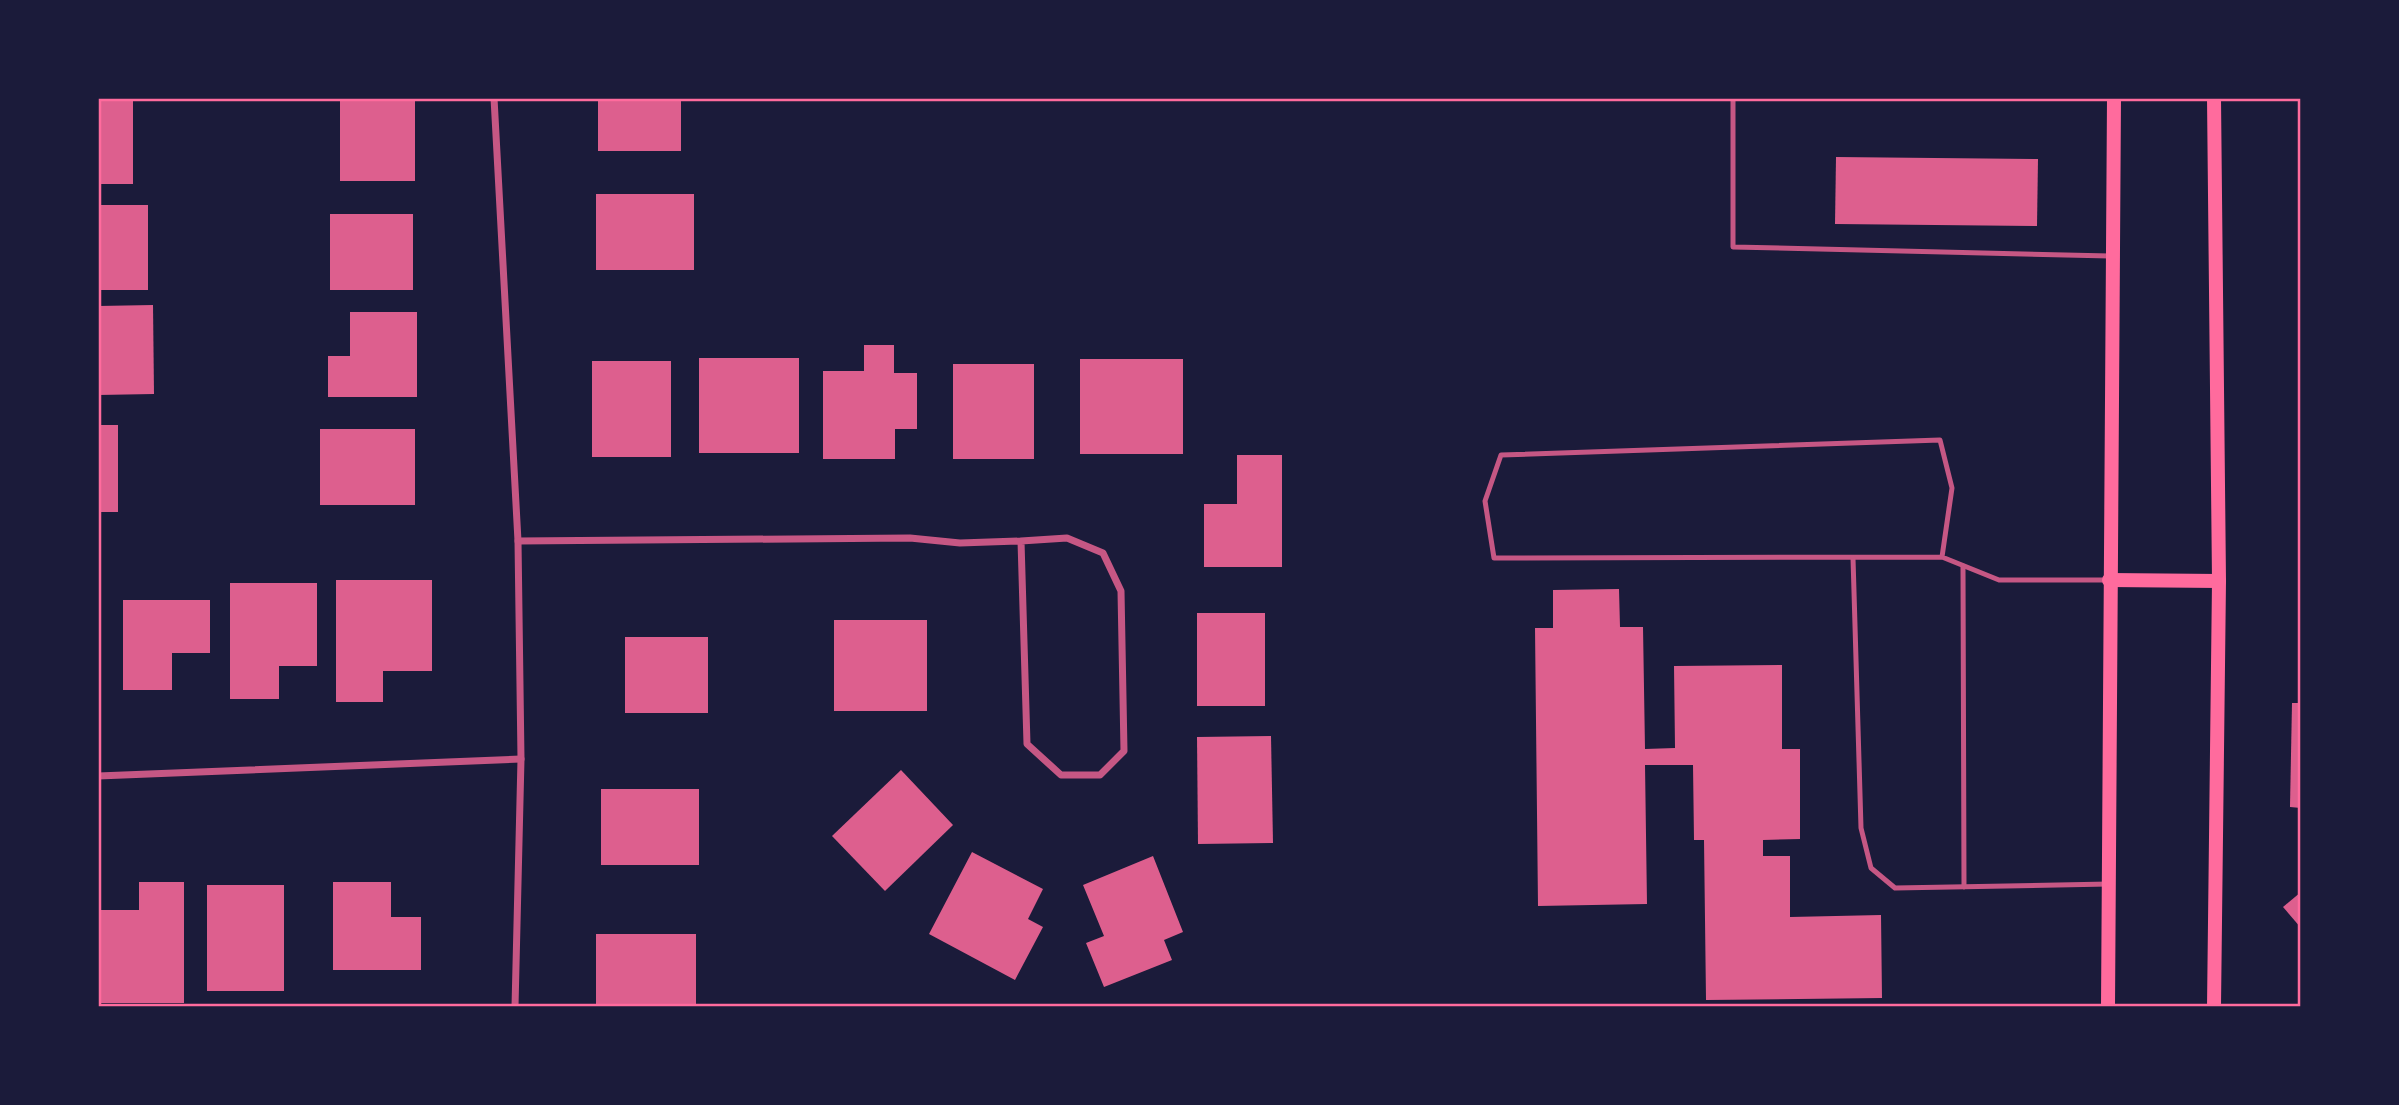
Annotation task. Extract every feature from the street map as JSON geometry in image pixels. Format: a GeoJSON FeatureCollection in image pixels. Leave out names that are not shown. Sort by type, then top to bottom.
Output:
{"type":"FeatureCollection","features":[{"type":"Feature","properties":{"kind":"main road"},"geometry":{"type":"LineString","coordinates":[[2108,1007],[2114,98]]}},
{"type":"Feature","properties":{"kind":"main road"},"geometry":{"type":"LineString","coordinates":[[2214,98],[2219,581],[2214,1007]]}},
{"type":"Feature","properties":{"kind":"main road"},"geometry":{"type":"LineString","coordinates":[[2109,580],[2219,581]]}},
{"type":"Feature","properties":{"kind":"street"},"geometry":{"type":"LineString","coordinates":[[494,98],[518,541],[522,759],[514,1007]]}},
{"type":"Feature","properties":{"kind":"street"},"geometry":{"type":"LineString","coordinates":[[518,541],[910,538],[960,543],[1067,538],[1103,553],[1121,591],[1124,751],[1100,775],[1061,775],[1027,744],[1021,541]]}},
{"type":"Feature","properties":{"kind":"street"},"geometry":{"type":"LineString","coordinates":[[98,776],[522,759]]}},
{"type":"Feature","properties":{"kind":"lane"},"geometry":{"type":"LineString","coordinates":[[1733,98],[1733,247],[2113,256]]}},
{"type":"Feature","properties":{"kind":"lane"},"geometry":{"type":"LineString","coordinates":[[1942,557],[1952,488],[1940,440],[1501,455],[1485,501],[1494,558],[1942,557],[1999,580],[2109,580]]}},
{"type":"Feature","properties":{"kind":"lane"},"geometry":{"type":"LineString","coordinates":[[1853,558],[1861,828],[1871,868],[1895,888],[2109,884]]}},
{"type":"Feature","properties":{"kind":"lane"},"geometry":{"type":"LineString","coordinates":[[1964,566],[1964,887]]}},
{"type":"Feature","properties":{"kind":"building"},"geometry":{"type":"Polygon","coordinates":[[[98,98],[133,98],[133,184],[98,184],[98,98]]]}},
{"type":"Feature","properties":{"kind":"building"},"geometry":{"type":"Polygon","coordinates":[[[340,98],[415,98],[415,181],[340,181],[340,98]]]}},
{"type":"Feature","properties":{"kind":"building"},"geometry":{"type":"Polygon","coordinates":[[[598,98],[681,98],[681,151],[598,151],[598,98]]]}},
{"type":"Feature","properties":{"kind":"building"},"geometry":{"type":"Polygon","coordinates":[[[1836,157],[2038,159],[2037,226],[1835,224],[1836,157]]]}},
{"type":"Feature","properties":{"kind":"building"},"geometry":{"type":"Polygon","coordinates":[[[596,194],[694,194],[694,270],[596,270],[596,194]]]}},
{"type":"Feature","properties":{"kind":"building"},"geometry":{"type":"Polygon","coordinates":[[[98,205],[148,205],[148,290],[98,290],[98,205]]]}},
{"type":"Feature","properties":{"kind":"building"},"geometry":{"type":"Polygon","coordinates":[[[330,214],[413,214],[413,290],[330,290],[330,214]]]}},
{"type":"Feature","properties":{"kind":"building"},"geometry":{"type":"Polygon","coordinates":[[[153,305],[154,394],[98,395],[98,306],[153,305]]]}},
{"type":"Feature","properties":{"kind":"building"},"geometry":{"type":"Polygon","coordinates":[[[350,312],[417,312],[417,397],[328,397],[328,356],[350,356],[350,312]]]}},
{"type":"Feature","properties":{"kind":"building"},"geometry":{"type":"Polygon","coordinates":[[[864,345],[894,345],[894,373],[917,373],[917,429],[895,429],[895,459],[823,459],[823,371],[864,371],[864,345]]]}},
{"type":"Feature","properties":{"kind":"building"},"geometry":{"type":"Polygon","coordinates":[[[699,358],[799,358],[799,453],[699,453],[699,358]]]}},
{"type":"Feature","properties":{"kind":"building"},"geometry":{"type":"Polygon","coordinates":[[[1080,359],[1183,359],[1183,454],[1080,454],[1080,359]]]}},
{"type":"Feature","properties":{"kind":"building"},"geometry":{"type":"Polygon","coordinates":[[[592,361],[671,361],[671,457],[592,457],[592,361]]]}},
{"type":"Feature","properties":{"kind":"building"},"geometry":{"type":"Polygon","coordinates":[[[953,364],[1034,364],[1034,459],[953,459],[953,364]]]}},
{"type":"Feature","properties":{"kind":"building"},"geometry":{"type":"Polygon","coordinates":[[[98,425],[118,425],[118,512],[98,512],[98,425]]]}},
{"type":"Feature","properties":{"kind":"building"},"geometry":{"type":"Polygon","coordinates":[[[320,429],[415,429],[415,505],[320,505],[320,429]]]}},
{"type":"Feature","properties":{"kind":"building"},"geometry":{"type":"Polygon","coordinates":[[[1237,455],[1282,455],[1282,567],[1204,567],[1204,504],[1237,504],[1237,455]]]}},
{"type":"Feature","properties":{"kind":"building"},"geometry":{"type":"Polygon","coordinates":[[[336,580],[432,580],[432,671],[383,671],[383,702],[336,702],[336,580]]]}},
{"type":"Feature","properties":{"kind":"building"},"geometry":{"type":"Polygon","coordinates":[[[230,583],[317,583],[317,666],[279,666],[279,699],[230,699],[230,583]]]}},
{"type":"Feature","properties":{"kind":"building"},"geometry":{"type":"Polygon","coordinates":[[[1619,589],[1620,627],[1643,627],[1645,749],[1675,748],[1674,666],[1782,665],[1782,749],[1800,749],[1800,839],[1763,840],[1763,856],[1790,856],[1790,917],[1881,915],[1882,998],[1706,1000],[1704,840],[1694,840],[1693,765],[1645,765],[1647,904],[1538,906],[1535,628],[1553,628],[1553,590],[1619,589]]]}},
{"type":"Feature","properties":{"kind":"building"},"geometry":{"type":"Polygon","coordinates":[[[123,600],[210,600],[210,653],[172,653],[172,690],[123,690],[123,600]]]}},
{"type":"Feature","properties":{"kind":"building"},"geometry":{"type":"Polygon","coordinates":[[[1197,613],[1265,613],[1265,706],[1197,706],[1197,613]]]}},
{"type":"Feature","properties":{"kind":"building"},"geometry":{"type":"Polygon","coordinates":[[[834,620],[927,620],[927,711],[834,711],[834,620]]]}},
{"type":"Feature","properties":{"kind":"building"},"geometry":{"type":"Polygon","coordinates":[[[625,637],[708,637],[708,713],[625,713],[625,637]]]}},
{"type":"Feature","properties":{"kind":"building"},"geometry":{"type":"Polygon","coordinates":[[[2292,703],[2301,703],[2301,808],[2290,807],[2292,703]]]}},
{"type":"Feature","properties":{"kind":"building"},"geometry":{"type":"Polygon","coordinates":[[[1271,736],[1273,843],[1198,844],[1197,737],[1271,736]]]}},
{"type":"Feature","properties":{"kind":"building"},"geometry":{"type":"Polygon","coordinates":[[[901,770],[953,825],[885,891],[832,836],[901,770]]]}},
{"type":"Feature","properties":{"kind":"building"},"geometry":{"type":"Polygon","coordinates":[[[601,789],[699,789],[699,865],[601,865],[601,789]]]}},
{"type":"Feature","properties":{"kind":"building"},"geometry":{"type":"Polygon","coordinates":[[[972,852],[1043,889],[1028,919],[1043,927],[1015,980],[929,934],[972,852]]]}},
{"type":"Feature","properties":{"kind":"building"},"geometry":{"type":"Polygon","coordinates":[[[1153,856],[1183,932],[1164,940],[1172,960],[1104,987],[1086,943],[1104,936],[1083,885],[1153,856]]]}},
{"type":"Feature","properties":{"kind":"building"},"geometry":{"type":"Polygon","coordinates":[[[139,882],[184,882],[184,1003],[98,1003],[98,910],[139,910],[139,882]]]}},
{"type":"Feature","properties":{"kind":"building"},"geometry":{"type":"Polygon","coordinates":[[[333,882],[391,882],[391,917],[421,917],[421,970],[333,970],[333,882]]]}},
{"type":"Feature","properties":{"kind":"building"},"geometry":{"type":"Polygon","coordinates":[[[207,885],[284,885],[284,991],[207,991],[207,885]]]}},
{"type":"Feature","properties":{"kind":"building"},"geometry":{"type":"Polygon","coordinates":[[[2301,892],[2301,928],[2283,907],[2301,892]]]}},
{"type":"Feature","properties":{"kind":"building"},"geometry":{"type":"Polygon","coordinates":[[[596,934],[696,934],[696,1007],[596,1007],[596,934]]]}}]}
